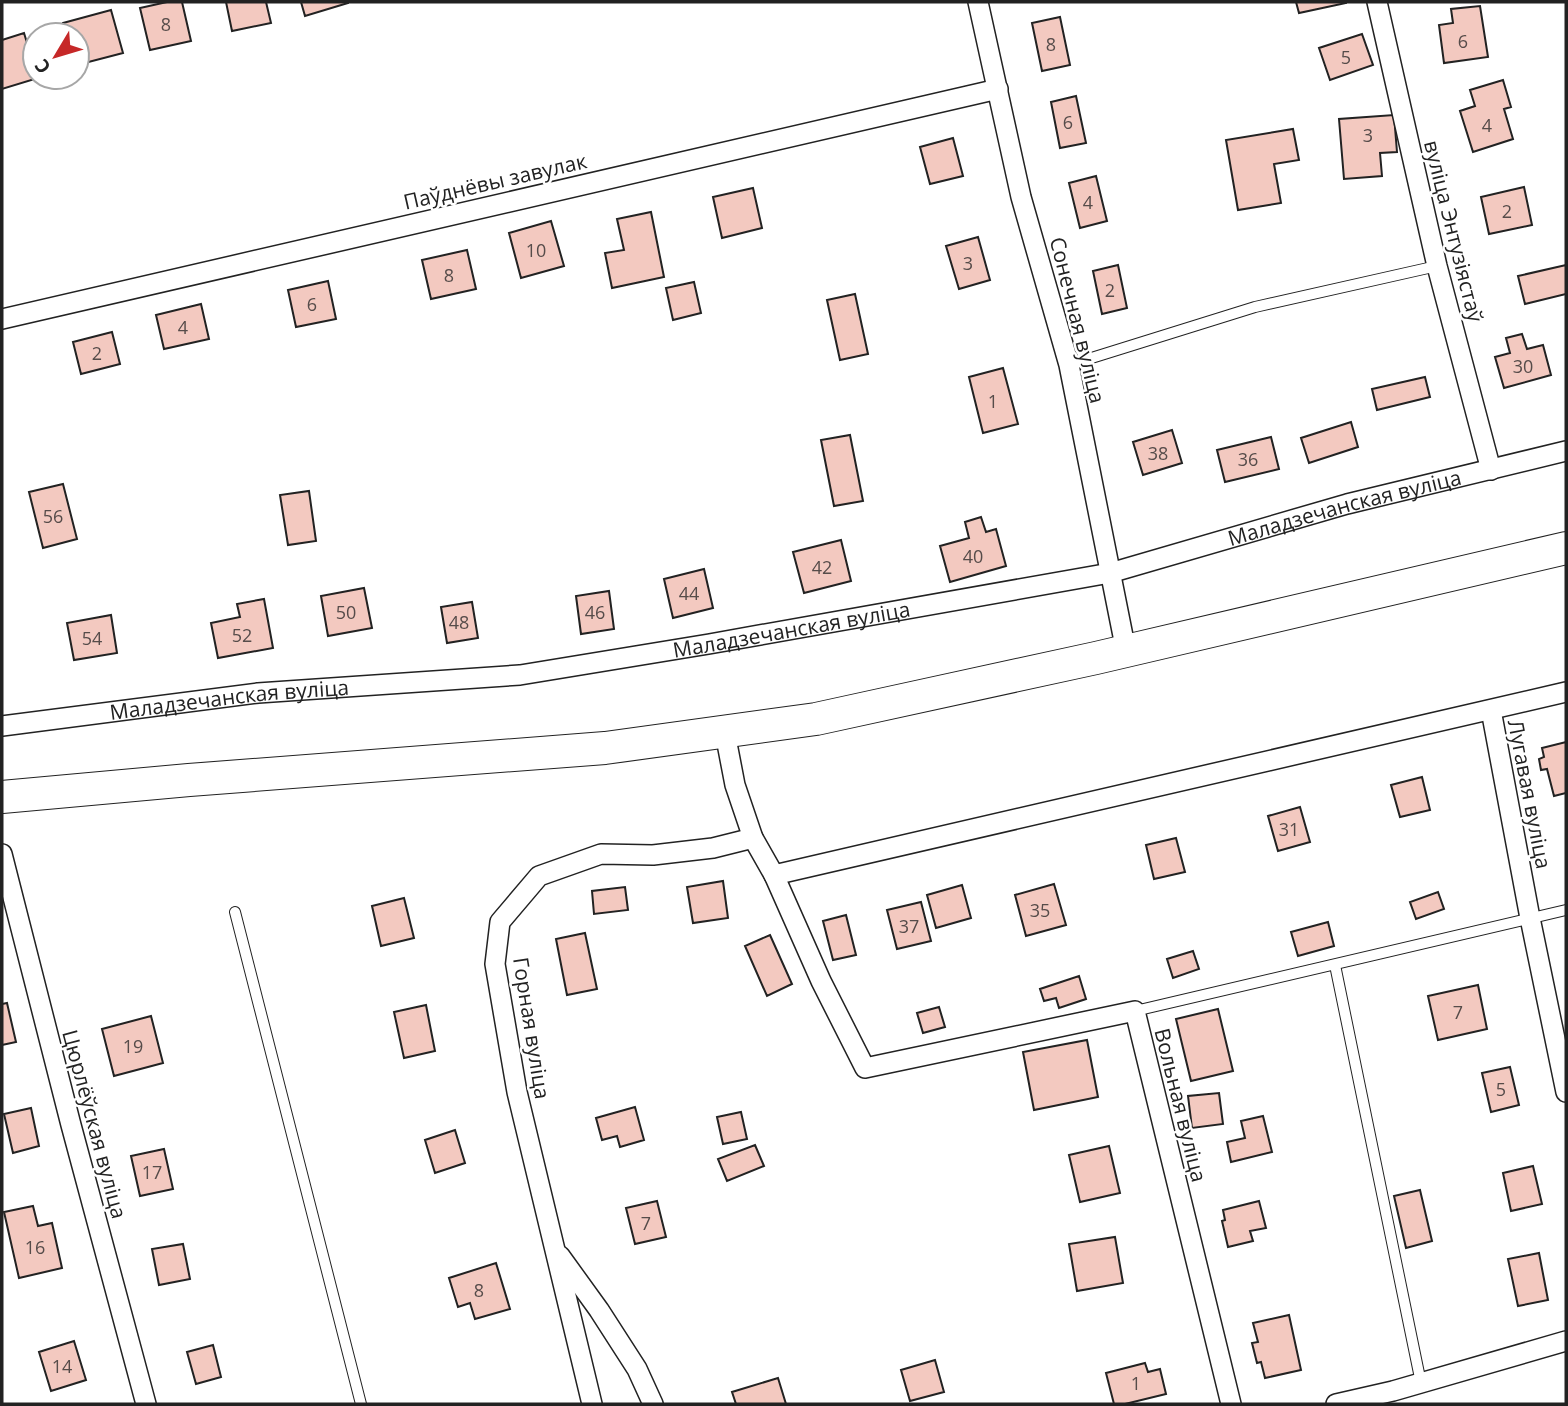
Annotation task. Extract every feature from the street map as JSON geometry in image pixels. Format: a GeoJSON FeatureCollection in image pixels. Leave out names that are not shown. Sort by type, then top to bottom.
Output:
{"type":"FeatureCollection","features":[{"type":"Feature","properties":{"kind":"main road"},"geometry":{"type":"LineString","coordinates":[[2,797],[605,748],[816,719],[1126,651],[1566,548]]}},
{"type":"Feature","properties":{"kind":"street","name":"Сонечная вуліца"},"geometry":{"type":"LineString","coordinates":[[978,2],[1021,197],[1069,365],[1126,651]]}},
{"type":"Feature","properties":{"kind":"street","name":"вуліца Энтузіястаў"},"geometry":{"type":"LineString","coordinates":[[1377,2],[1437,266],[1491,470]]}},
{"type":"Feature","properties":{"kind":"street","name":"Паўднёвы завулак"},"geometry":{"type":"LineString","coordinates":[[2,318],[998,89]]}},
{"type":"Feature","properties":{"kind":"street","name":"Маладзечанская вуліца"},"geometry":{"type":"LineString","coordinates":[[2,726],[258,693],[520,676],[723,642],[1110,573],[1347,504],[1566,451]]}},
{"type":"Feature","properties":{"kind":"street"},"geometry":{"type":"LineString","coordinates":[[725,733],[735,785],[753,838],[774,875],[1566,692]]}},
{"type":"Feature","properties":{"kind":"street","name":"Лугавая вуліца"},"geometry":{"type":"LineString","coordinates":[[1491,710],[1566,1092]]}},
{"type":"Feature","properties":{"kind":"street","name":"Горная вуліца"},"geometry":{"type":"LineString","coordinates":[[592,1404],[517,1092],[495,964],[500,922],[539,876],[601,854],[653,855],[713,848],[753,838]]}},
{"type":"Feature","properties":{"kind":"street","name":"Цюрлёўская вуліца"},"geometry":{"type":"LineString","coordinates":[[2,854],[7,892],[146,1404]]}},
{"type":"Feature","properties":{"kind":"street","name":"Вольная вуліца"},"geometry":{"type":"LineString","coordinates":[[774,875],[821,981],[865,1068],[1135,1011],[1230,1400]]}},
{"type":"Feature","properties":{"kind":"street","name":"Горная вуліца"},"geometry":{"type":"LineString","coordinates":[[555,1250],[599,1310],[636,1370],[653,1404]]}},
{"type":"Feature","properties":{"kind":"street"},"geometry":{"type":"LineString","coordinates":[[1336,1404],[1395,1398],[1420,1383],[1566,1341]]}},
{"type":"Feature","properties":{"kind":"lane"},"geometry":{"type":"LineString","coordinates":[[1069,365],[1255,307],[1437,266]]}},
{"type":"Feature","properties":{"kind":"lane"},"geometry":{"type":"LineString","coordinates":[[1135,1011],[1566,910]]}},
{"type":"Feature","properties":{"kind":"lane"},"geometry":{"type":"LineString","coordinates":[[235,912],[361,1404]]}},
{"type":"Feature","properties":{"kind":"lane"},"geometry":{"type":"LineString","coordinates":[[1335,965],[1420,1383]]}},
{"type":"Feature","properties":{"kind":"building"},"geometry":{"type":"Polygon","coordinates":[[[167,2],[182,2],[191,41],[150,50],[140,8],[167,2]]]}},
{"type":"Feature","properties":{"kind":"building"},"geometry":{"type":"Polygon","coordinates":[[[226,2],[266,2],[271,23],[232,31],[226,2]]]}},
{"type":"Feature","properties":{"kind":"building"},"geometry":{"type":"Polygon","coordinates":[[[301,2],[348,2],[348,3],[305,16],[301,2]]]}},
{"type":"Feature","properties":{"kind":"building"},"geometry":{"type":"Polygon","coordinates":[[[1296,2],[1346,2],[1346,3],[1299,13],[1296,2]]]}},
{"type":"Feature","properties":{"kind":"building"},"geometry":{"type":"Polygon","coordinates":[[[1480,6],[1488,57],[1444,63],[1439,25],[1453,23],[1451,9],[1480,6]]]}},
{"type":"Feature","properties":{"kind":"building"},"geometry":{"type":"Polygon","coordinates":[[[111,10],[123,53],[91,61],[91,21],[70,21],[111,10]]]}},
{"type":"Feature","properties":{"kind":"building"},"geometry":{"type":"Polygon","coordinates":[[[1060,17],[1070,65],[1042,71],[1032,23],[1060,17]]]}},
{"type":"Feature","properties":{"kind":"building"},"geometry":{"type":"Polygon","coordinates":[[[21,34],[21,83],[2,89],[2,40],[21,34]]]}},
{"type":"Feature","properties":{"kind":"building"},"geometry":{"type":"Polygon","coordinates":[[[1362,34],[1373,65],[1330,80],[1319,48],[1362,34]]]}},
{"type":"Feature","properties":{"kind":"building"},"geometry":{"type":"Polygon","coordinates":[[[1503,80],[1511,107],[1504,109],[1513,139],[1473,152],[1460,111],[1475,106],[1470,90],[1503,80]]]}},
{"type":"Feature","properties":{"kind":"building"},"geometry":{"type":"Polygon","coordinates":[[[1076,96],[1086,143],[1060,148],[1051,102],[1076,96]]]}},
{"type":"Feature","properties":{"kind":"building"},"geometry":{"type":"Polygon","coordinates":[[[1394,115],[1397,152],[1380,153],[1382,176],[1344,179],[1339,119],[1394,115]]]}},
{"type":"Feature","properties":{"kind":"building"},"geometry":{"type":"Polygon","coordinates":[[[1293,129],[1299,160],[1274,164],[1281,203],[1238,210],[1226,140],[1293,129]]]}},
{"type":"Feature","properties":{"kind":"building"},"geometry":{"type":"Polygon","coordinates":[[[953,138],[963,176],[930,184],[920,147],[953,138]]]}},
{"type":"Feature","properties":{"kind":"building"},"geometry":{"type":"Polygon","coordinates":[[[1096,176],[1107,221],[1080,228],[1069,183],[1096,176]]]}},
{"type":"Feature","properties":{"kind":"building"},"geometry":{"type":"Polygon","coordinates":[[[1524,187],[1532,225],[1489,234],[1481,197],[1524,187]]]}},
{"type":"Feature","properties":{"kind":"building"},"geometry":{"type":"Polygon","coordinates":[[[753,188],[762,228],[722,238],[713,197],[753,188]]]}},
{"type":"Feature","properties":{"kind":"building"},"geometry":{"type":"Polygon","coordinates":[[[651,212],[664,277],[612,288],[605,253],[624,250],[617,219],[651,212]]]}},
{"type":"Feature","properties":{"kind":"building"},"geometry":{"type":"Polygon","coordinates":[[[551,221],[564,266],[521,278],[509,233],[551,221]]]}},
{"type":"Feature","properties":{"kind":"building"},"geometry":{"type":"Polygon","coordinates":[[[978,237],[990,280],[959,289],[946,246],[978,237]]]}},
{"type":"Feature","properties":{"kind":"building"},"geometry":{"type":"Polygon","coordinates":[[[467,250],[476,289],[431,299],[422,260],[467,250]]]}},
{"type":"Feature","properties":{"kind":"building"},"geometry":{"type":"Polygon","coordinates":[[[1118,265],[1127,308],[1102,314],[1093,271],[1118,265]]]}},
{"type":"Feature","properties":{"kind":"building"},"geometry":{"type":"Polygon","coordinates":[[[1566,265],[1566,294],[1525,304],[1518,276],[1566,265]]]}},
{"type":"Feature","properties":{"kind":"building"},"geometry":{"type":"Polygon","coordinates":[[[328,281],[336,319],[296,327],[288,290],[328,281]]]}},
{"type":"Feature","properties":{"kind":"building"},"geometry":{"type":"Polygon","coordinates":[[[694,282],[701,313],[673,320],[666,288],[694,282]]]}},
{"type":"Feature","properties":{"kind":"building"},"geometry":{"type":"Polygon","coordinates":[[[855,294],[868,354],[840,360],[827,300],[855,294]]]}},
{"type":"Feature","properties":{"kind":"building"},"geometry":{"type":"Polygon","coordinates":[[[201,304],[209,339],[164,349],[156,315],[201,304]]]}},
{"type":"Feature","properties":{"kind":"building"},"geometry":{"type":"Polygon","coordinates":[[[112,332],[120,364],[81,374],[73,342],[112,332]]]}},
{"type":"Feature","properties":{"kind":"building"},"geometry":{"type":"Polygon","coordinates":[[[1522,334],[1527,349],[1543,345],[1551,375],[1504,388],[1495,357],[1510,353],[1506,338],[1522,334]]]}},
{"type":"Feature","properties":{"kind":"building"},"geometry":{"type":"Polygon","coordinates":[[[1003,368],[1018,424],[983,433],[969,377],[1003,368]]]}},
{"type":"Feature","properties":{"kind":"building"},"geometry":{"type":"Polygon","coordinates":[[[1425,377],[1430,397],[1377,410],[1372,389],[1425,377]]]}},
{"type":"Feature","properties":{"kind":"building"},"geometry":{"type":"Polygon","coordinates":[[[1351,422],[1358,447],[1309,463],[1301,438],[1351,422]]]}},
{"type":"Feature","properties":{"kind":"building"},"geometry":{"type":"Polygon","coordinates":[[[1172,430],[1182,463],[1143,475],[1133,442],[1172,430]]]}},
{"type":"Feature","properties":{"kind":"building"},"geometry":{"type":"Polygon","coordinates":[[[850,435],[863,501],[834,506],[821,440],[850,435]]]}},
{"type":"Feature","properties":{"kind":"building"},"geometry":{"type":"Polygon","coordinates":[[[1271,437],[1279,469],[1225,482],[1217,450],[1271,437]]]}},
{"type":"Feature","properties":{"kind":"building"},"geometry":{"type":"Polygon","coordinates":[[[63,484],[77,539],[43,548],[29,492],[63,484]]]}},
{"type":"Feature","properties":{"kind":"building"},"geometry":{"type":"Polygon","coordinates":[[[309,491],[316,541],[288,545],[280,495],[309,491]]]}},
{"type":"Feature","properties":{"kind":"building"},"geometry":{"type":"Polygon","coordinates":[[[981,517],[986,532],[996,529],[1006,566],[950,582],[940,546],[969,538],[965,522],[981,517]]]}},
{"type":"Feature","properties":{"kind":"building"},"geometry":{"type":"Polygon","coordinates":[[[841,540],[851,581],[804,593],[793,552],[841,540]]]}},
{"type":"Feature","properties":{"kind":"building"},"geometry":{"type":"Polygon","coordinates":[[[704,569],[713,608],[673,618],[664,579],[704,569]]]}},
{"type":"Feature","properties":{"kind":"building"},"geometry":{"type":"Polygon","coordinates":[[[364,588],[372,628],[328,636],[321,596],[364,588]]]}},
{"type":"Feature","properties":{"kind":"building"},"geometry":{"type":"Polygon","coordinates":[[[609,591],[614,629],[581,634],[576,596],[609,591]]]}},
{"type":"Feature","properties":{"kind":"building"},"geometry":{"type":"Polygon","coordinates":[[[264,599],[273,648],[218,658],[211,623],[240,617],[237,604],[264,599]]]}},
{"type":"Feature","properties":{"kind":"building"},"geometry":{"type":"Polygon","coordinates":[[[472,602],[478,638],[447,643],[441,607],[472,602]]]}},
{"type":"Feature","properties":{"kind":"building"},"geometry":{"type":"Polygon","coordinates":[[[111,615],[117,653],[74,660],[67,623],[111,615]]]}},
{"type":"Feature","properties":{"kind":"building"},"geometry":{"type":"Polygon","coordinates":[[[1566,742],[1566,793],[1554,796],[1547,769],[1541,770],[1539,759],[1544,757],[1542,748],[1566,742]]]}},
{"type":"Feature","properties":{"kind":"building"},"geometry":{"type":"Polygon","coordinates":[[[1422,777],[1430,810],[1400,817],[1391,785],[1422,777]]]}},
{"type":"Feature","properties":{"kind":"building"},"geometry":{"type":"Polygon","coordinates":[[[1300,807],[1310,842],[1278,851],[1268,816],[1300,807]]]}},
{"type":"Feature","properties":{"kind":"building"},"geometry":{"type":"Polygon","coordinates":[[[1176,838],[1185,872],[1154,879],[1146,845],[1176,838]]]}},
{"type":"Feature","properties":{"kind":"building"},"geometry":{"type":"Polygon","coordinates":[[[723,881],[728,918],[693,923],[687,887],[723,881]]]}},
{"type":"Feature","properties":{"kind":"building"},"geometry":{"type":"Polygon","coordinates":[[[1054,884],[1066,925],[1026,936],[1015,895],[1054,884]]]}},
{"type":"Feature","properties":{"kind":"building"},"geometry":{"type":"Polygon","coordinates":[[[962,885],[971,918],[936,928],[927,895],[962,885]]]}},
{"type":"Feature","properties":{"kind":"building"},"geometry":{"type":"Polygon","coordinates":[[[625,887],[628,910],[594,914],[592,891],[625,887]]]}},
{"type":"Feature","properties":{"kind":"building"},"geometry":{"type":"Polygon","coordinates":[[[1438,892],[1444,909],[1416,919],[1410,902],[1438,892]]]}},
{"type":"Feature","properties":{"kind":"building"},"geometry":{"type":"Polygon","coordinates":[[[404,898],[414,938],[381,946],[372,906],[404,898]]]}},
{"type":"Feature","properties":{"kind":"building"},"geometry":{"type":"Polygon","coordinates":[[[921,902],[931,941],[897,949],[887,910],[921,902]]]}},
{"type":"Feature","properties":{"kind":"building"},"geometry":{"type":"Polygon","coordinates":[[[846,915],[856,955],[833,960],[823,921],[846,915]]]}},
{"type":"Feature","properties":{"kind":"building"},"geometry":{"type":"Polygon","coordinates":[[[1328,922],[1334,946],[1298,956],[1291,932],[1328,922]]]}},
{"type":"Feature","properties":{"kind":"building"},"geometry":{"type":"Polygon","coordinates":[[[585,933],[597,989],[567,995],[556,939],[585,933]]]}},
{"type":"Feature","properties":{"kind":"building"},"geometry":{"type":"Polygon","coordinates":[[[770,935],[792,984],[767,996],[745,946],[770,935]]]}},
{"type":"Feature","properties":{"kind":"building"},"geometry":{"type":"Polygon","coordinates":[[[1193,951],[1199,969],[1173,978],[1167,959],[1193,951]]]}},
{"type":"Feature","properties":{"kind":"building"},"geometry":{"type":"Polygon","coordinates":[[[1079,976],[1086,999],[1059,1008],[1056,998],[1044,1001],[1040,989],[1079,976]]]}},
{"type":"Feature","properties":{"kind":"building"},"geometry":{"type":"Polygon","coordinates":[[[1478,985],[1487,1029],[1438,1040],[1428,996],[1478,985]]]}},
{"type":"Feature","properties":{"kind":"building"},"geometry":{"type":"Polygon","coordinates":[[[7,1003],[16,1042],[2,1045],[2,1004],[7,1003]]]}},
{"type":"Feature","properties":{"kind":"building"},"geometry":{"type":"Polygon","coordinates":[[[426,1005],[435,1051],[404,1058],[394,1012],[426,1005]]]}},
{"type":"Feature","properties":{"kind":"building"},"geometry":{"type":"Polygon","coordinates":[[[939,1007],[945,1027],[923,1033],[917,1013],[939,1007]]]}},
{"type":"Feature","properties":{"kind":"building"},"geometry":{"type":"Polygon","coordinates":[[[1218,1009],[1233,1071],[1191,1081],[1176,1019],[1218,1009]]]}},
{"type":"Feature","properties":{"kind":"building"},"geometry":{"type":"Polygon","coordinates":[[[151,1016],[163,1063],[114,1076],[102,1029],[151,1016]]]}},
{"type":"Feature","properties":{"kind":"building"},"geometry":{"type":"Polygon","coordinates":[[[1087,1040],[1098,1097],[1034,1110],[1023,1052],[1087,1040]]]}},
{"type":"Feature","properties":{"kind":"building"},"geometry":{"type":"Polygon","coordinates":[[[1510,1067],[1519,1105],[1491,1112],[1482,1073],[1510,1067]]]}},
{"type":"Feature","properties":{"kind":"building"},"geometry":{"type":"Polygon","coordinates":[[[1219,1093],[1223,1124],[1192,1128],[1188,1096],[1219,1093]]]}},
{"type":"Feature","properties":{"kind":"building"},"geometry":{"type":"Polygon","coordinates":[[[635,1107],[644,1140],[620,1147],[617,1136],[602,1140],[596,1118],[635,1107]]]}},
{"type":"Feature","properties":{"kind":"building"},"geometry":{"type":"Polygon","coordinates":[[[31,1108],[39,1146],[13,1153],[4,1114],[31,1108]]]}},
{"type":"Feature","properties":{"kind":"building"},"geometry":{"type":"Polygon","coordinates":[[[741,1112],[747,1139],[723,1144],[717,1117],[741,1112]]]}},
{"type":"Feature","properties":{"kind":"building"},"geometry":{"type":"Polygon","coordinates":[[[1263,1116],[1272,1152],[1231,1162],[1227,1142],[1245,1138],[1241,1121],[1263,1116]]]}},
{"type":"Feature","properties":{"kind":"building"},"geometry":{"type":"Polygon","coordinates":[[[455,1130],[465,1163],[435,1173],[425,1140],[455,1130]]]}},
{"type":"Feature","properties":{"kind":"building"},"geometry":{"type":"Polygon","coordinates":[[[755,1145],[764,1166],[727,1181],[718,1159],[755,1145]]]}},
{"type":"Feature","properties":{"kind":"building"},"geometry":{"type":"Polygon","coordinates":[[[1109,1146],[1120,1193],[1080,1202],[1069,1155],[1109,1146]]]}},
{"type":"Feature","properties":{"kind":"building"},"geometry":{"type":"Polygon","coordinates":[[[164,1149],[173,1189],[140,1196],[131,1156],[164,1149]]]}},
{"type":"Feature","properties":{"kind":"building"},"geometry":{"type":"Polygon","coordinates":[[[1533,1166],[1542,1204],[1511,1211],[1503,1173],[1533,1166]]]}},
{"type":"Feature","properties":{"kind":"building"},"geometry":{"type":"Polygon","coordinates":[[[1420,1190],[1432,1241],[1406,1248],[1394,1196],[1420,1190]]]}},
{"type":"Feature","properties":{"kind":"building"},"geometry":{"type":"Polygon","coordinates":[[[657,1201],[666,1237],[635,1244],[626,1208],[657,1201]]]}},
{"type":"Feature","properties":{"kind":"building"},"geometry":{"type":"Polygon","coordinates":[[[1259,1201],[1266,1228],[1250,1231],[1253,1241],[1228,1247],[1222,1221],[1225,1220],[1223,1210],[1259,1201]]]}},
{"type":"Feature","properties":{"kind":"building"},"geometry":{"type":"Polygon","coordinates":[[[33,1206],[38,1226],[52,1223],[62,1268],[19,1278],[4,1212],[33,1206]]]}},
{"type":"Feature","properties":{"kind":"building"},"geometry":{"type":"Polygon","coordinates":[[[1115,1237],[1123,1283],[1077,1291],[1069,1244],[1115,1237]]]}},
{"type":"Feature","properties":{"kind":"building"},"geometry":{"type":"Polygon","coordinates":[[[183,1244],[190,1279],[159,1285],[152,1249],[183,1244]]]}},
{"type":"Feature","properties":{"kind":"building"},"geometry":{"type":"Polygon","coordinates":[[[1539,1253],[1548,1300],[1518,1306],[1508,1259],[1539,1253]]]}},
{"type":"Feature","properties":{"kind":"building"},"geometry":{"type":"Polygon","coordinates":[[[496,1263],[510,1309],[475,1319],[470,1303],[458,1307],[449,1278],[496,1263]]]}},
{"type":"Feature","properties":{"kind":"building"},"geometry":{"type":"Polygon","coordinates":[[[1289,1315],[1301,1370],[1265,1378],[1261,1362],[1257,1363],[1252,1343],[1258,1342],[1253,1323],[1289,1315]]]}},
{"type":"Feature","properties":{"kind":"building"},"geometry":{"type":"Polygon","coordinates":[[[74,1341],[86,1380],[51,1391],[39,1352],[74,1341]]]}},
{"type":"Feature","properties":{"kind":"building"},"geometry":{"type":"Polygon","coordinates":[[[213,1345],[221,1377],[196,1384],[187,1352],[213,1345]]]}},
{"type":"Feature","properties":{"kind":"building"},"geometry":{"type":"Polygon","coordinates":[[[935,1360],[944,1392],[910,1401],[901,1370],[935,1360]]]}},
{"type":"Feature","properties":{"kind":"building"},"geometry":{"type":"Polygon","coordinates":[[[1145,1363],[1148,1372],[1160,1369],[1166,1394],[1114,1404],[1106,1373],[1145,1363]]]}},
{"type":"Feature","properties":{"kind":"building"},"geometry":{"type":"Polygon","coordinates":[[[778,1378],[786,1404],[736,1404],[732,1392],[778,1378]]]}}]}
